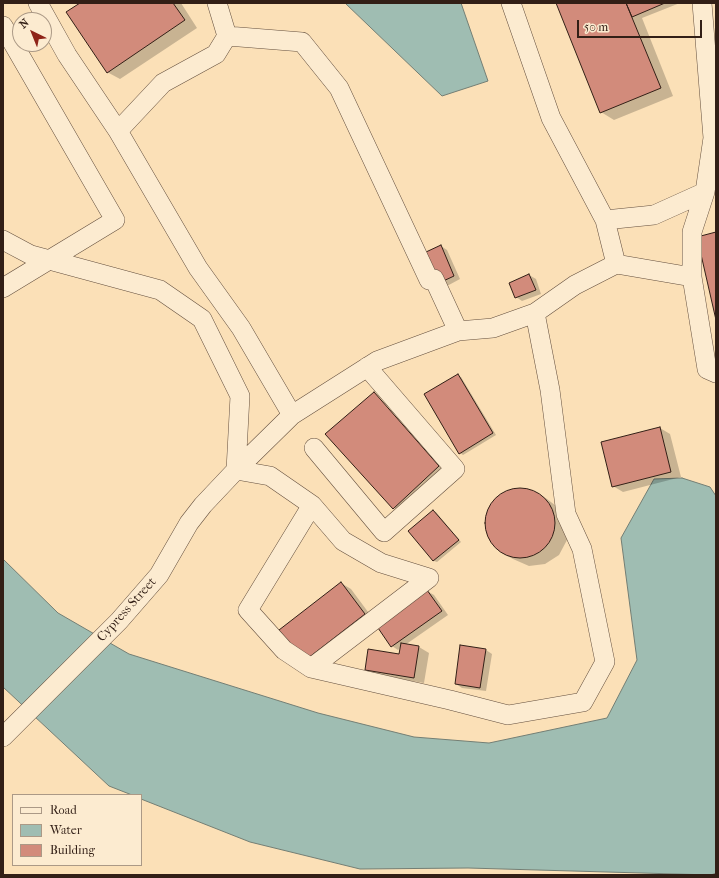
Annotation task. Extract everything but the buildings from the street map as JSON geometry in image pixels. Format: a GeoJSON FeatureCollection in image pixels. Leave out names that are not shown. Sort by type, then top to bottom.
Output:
{"type":"FeatureCollection","features":[{"type":"Feature","properties":{"kind":"street"},"geometry":{"type":"LineString","coordinates":[[38,3],[67,55],[118,132],[198,268],[241,328],[292,415]]}},
{"type":"Feature","properties":{"kind":"street"},"geometry":{"type":"LineString","coordinates":[[118,132],[163,83],[216,54],[227,36],[217,3]]}},
{"type":"Feature","properties":{"kind":"street"},"geometry":{"type":"LineString","coordinates":[[511,3],[551,118],[605,220],[616,264],[692,277]]}},
{"type":"Feature","properties":{"kind":"street"},"geometry":{"type":"LineString","coordinates":[[702,3],[713,138],[705,192],[692,232],[692,277],[706,369],[716,373]]}},
{"type":"Feature","properties":{"kind":"street"},"geometry":{"type":"LineString","coordinates":[[3,26],[116,220],[3,288]]}},
{"type":"Feature","properties":{"kind":"street"},"geometry":{"type":"LineString","coordinates":[[227,36],[302,42],[340,88],[429,280],[434,279],[458,331]]}},
{"type":"Feature","properties":{"kind":"street"},"geometry":{"type":"LineString","coordinates":[[605,220],[654,215],[705,192]]}},
{"type":"Feature","properties":{"kind":"street"},"geometry":{"type":"LineString","coordinates":[[3,240],[30,254],[160,290],[202,319],[240,396],[236,470],[270,476],[312,504],[343,541],[381,563],[429,578],[311,668]]}},
{"type":"Feature","properties":{"kind":"street","name":"Cypress Street"},"geometry":{"type":"LineString","coordinates":[[3,737],[119,621],[159,575],[189,523],[203,504],[292,415],[377,361],[458,331],[493,328],[535,313],[575,286],[616,264]]}},
{"type":"Feature","properties":{"kind":"street"},"geometry":{"type":"LineString","coordinates":[[312,504],[248,610],[284,650],[311,668],[508,715],[584,702],[605,662],[582,549],[566,514],[550,390],[535,313]]}},
{"type":"Feature","properties":{"kind":"street"},"geometry":{"type":"LineString","coordinates":[[314,448],[384,532],[455,469],[367,367]]}},
{"type":"Feature","properties":{"kind":"water"},"geometry":{"type":"Polygon","coordinates":[[[345,3],[461,3],[488,81],[442,96],[345,3]]]}},
{"type":"Feature","properties":{"kind":"water"},"geometry":{"type":"Polygon","coordinates":[[[682,478],[710,487],[716,496],[716,873],[711,875],[468,868],[360,869],[250,842],[142,799],[142,794],[129,794],[109,786],[3,687],[3,559],[58,613],[129,654],[318,713],[414,737],[489,743],[607,718],[637,660],[621,538],[654,479],[682,478]]]}}]}
